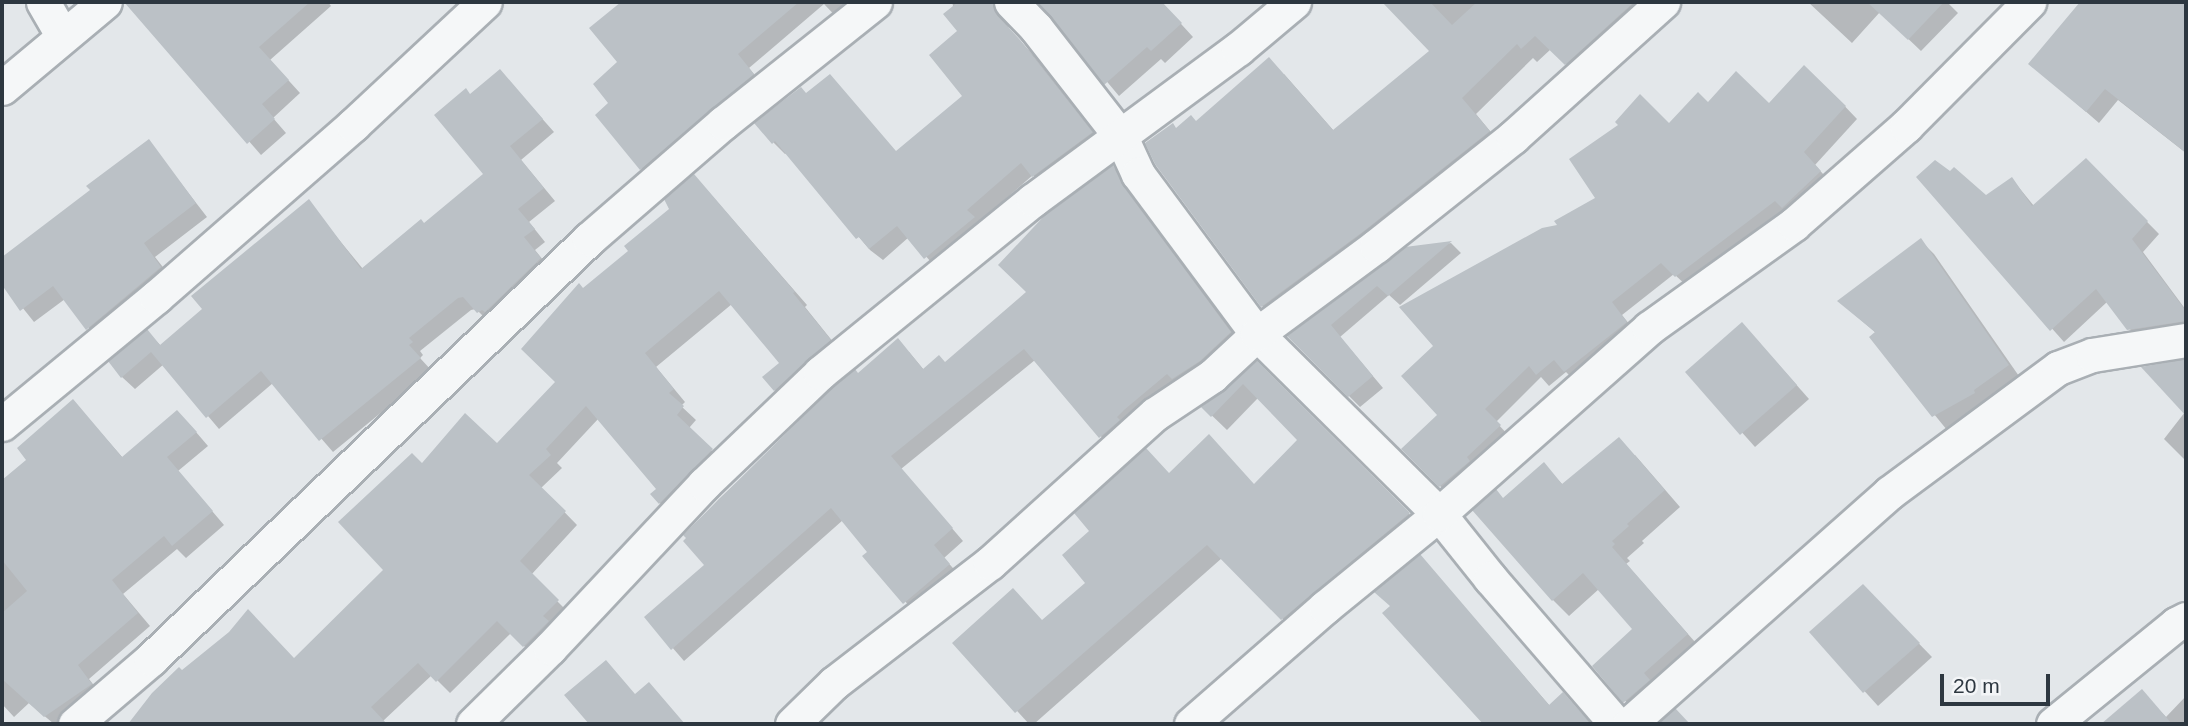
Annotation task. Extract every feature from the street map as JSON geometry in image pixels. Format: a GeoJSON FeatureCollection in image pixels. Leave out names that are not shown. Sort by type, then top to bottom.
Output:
{"type":"FeatureCollection","features":[{"type":"Feature","properties":{"kind":"street"},"geometry":{"type":"LineString","coordinates":[[43,2],[64,36]]}},
{"type":"Feature","properties":{"kind":"street"},"geometry":{"type":"LineString","coordinates":[[2,88],[105,2]]}},
{"type":"Feature","properties":{"kind":"street"},"geometry":{"type":"LineString","coordinates":[[2,424],[156,297],[353,125],[485,2]]}},
{"type":"Feature","properties":{"kind":"street"},"geometry":{"type":"LineString","coordinates":[[75,724],[151,659],[589,239],[723,124],[875,2]]}},
{"type":"Feature","properties":{"kind":"street"},"geometry":{"type":"LineString","coordinates":[[1011,2],[1036,29],[1121,137],[1138,174],[1256,334],[1439,514],[1490,578],[1616,724]]}},
{"type":"Feature","properties":{"kind":"street"},"geometry":{"type":"LineString","coordinates":[[473,724],[550,649],[704,484],[820,373],[1033,200],[1238,49],[1294,2]]}},
{"type":"Feature","properties":{"kind":"street"},"geometry":{"type":"LineString","coordinates":[[792,724],[834,683],[990,563],[1155,414],[1212,376],[1256,334],[1376,246],[1513,137],[1663,2]]}},
{"type":"Feature","properties":{"kind":"street"},"geometry":{"type":"LineString","coordinates":[[1191,724],[1325,607],[1439,514],[1648,328],[1794,224],[1906,126],[2014,7]]}},
{"type":"Feature","properties":{"kind":"street"},"geometry":{"type":"LineString","coordinates":[[1629,724],[1889,493],[2058,368],[2092,355],[2186,340]]}},
{"type":"Feature","properties":{"kind":"street"},"geometry":{"type":"LineString","coordinates":[[2053,724],[2176,624],[2186,619]]}},
{"type":"Feature","properties":{"kind":"building"},"geometry":{"type":"Polygon","coordinates":[[[124,2],[310,2],[259,47],[289,80],[262,104],[275,119],[247,144],[124,2]]]}},
{"type":"Feature","properties":{"kind":"building"},"geometry":{"type":"Polygon","coordinates":[[[621,2],[799,2],[738,54],[754,74],[640,170],[595,115],[608,103],[593,84],[617,62],[589,28],[621,2]]]}},
{"type":"Feature","properties":{"kind":"building"},"geometry":{"type":"Polygon","coordinates":[[[958,2],[992,2],[997,15],[1093,132],[1032,177],[1021,163],[967,210],[975,217],[924,259],[897,226],[869,249],[859,237],[856,239],[775,141],[772,144],[754,123],[801,87],[806,93],[830,74],[896,151],[962,96],[929,55],[957,31],[943,14],[958,2]]]}},
{"type":"Feature","properties":{"kind":"building"},"geometry":{"type":"Polygon","coordinates":[[[1037,2],[1162,2],[1182,23],[1151,51],[1147,47],[1104,85],[1037,2]]]}},
{"type":"Feature","properties":{"kind":"building"},"geometry":{"type":"Polygon","coordinates":[[[1382,2],[1430,2],[1452,25],[1477,2],[1634,2],[1565,65],[1535,36],[1521,49],[1517,44],[1462,98],[1490,131],[1364,231],[1261,307],[1155,164],[1145,143],[1173,123],[1176,128],[1191,115],[1196,121],[1269,57],[1333,130],[1429,51],[1382,2]]]}},
{"type":"Feature","properties":{"kind":"building"},"geometry":{"type":"Polygon","coordinates":[[[1867,2],[1944,2],[1908,40],[1867,2]]]}},
{"type":"Feature","properties":{"kind":"building"},"geometry":{"type":"Polygon","coordinates":[[[2080,2],[2186,2],[2186,153],[2105,89],[2086,112],[2028,64],[2080,2]]]}},
{"type":"Feature","properties":{"kind":"building"},"geometry":{"type":"Polygon","coordinates":[[[1804,65],[1846,106],[1804,152],[1821,171],[1782,208],[1775,201],[1675,277],[1661,263],[1612,302],[1627,322],[1564,372],[1554,360],[1536,375],[1529,366],[1485,409],[1501,425],[1467,457],[1470,461],[1439,487],[1401,449],[1437,415],[1401,376],[1433,346],[1399,307],[1542,228],[1557,225],[1554,221],[1595,198],[1569,159],[1618,125],[1615,122],[1640,94],[1669,123],[1698,92],[1708,102],[1736,71],[1769,103],[1804,65]]]}},
{"type":"Feature","properties":{"kind":"building"},"geometry":{"type":"Polygon","coordinates":[[[500,69],[543,119],[510,146],[544,188],[518,209],[535,229],[524,237],[541,258],[485,312],[482,310],[477,313],[463,297],[458,298],[409,338],[413,342],[409,345],[421,358],[319,441],[261,371],[206,418],[151,352],[121,378],[108,361],[147,329],[160,345],[202,309],[191,296],[309,199],[361,269],[421,219],[424,223],[483,174],[434,115],[466,88],[470,94],[500,69]]]}},
{"type":"Feature","properties":{"kind":"building"},"geometry":{"type":"Polygon","coordinates":[[[149,139],[196,203],[144,243],[161,267],[86,330],[53,286],[20,311],[2,285],[2,257],[90,190],[86,186],[149,139]]]}},
{"type":"Feature","properties":{"kind":"building"},"geometry":{"type":"Polygon","coordinates":[[[2086,158],[2148,221],[2132,239],[2186,311],[2186,321],[2127,330],[2096,289],[2050,331],[1916,177],[1935,160],[1950,171],[1954,167],[1986,195],[2012,177],[2032,206],[2086,158]]]}},
{"type":"Feature","properties":{"kind":"building"},"geometry":{"type":"Polygon","coordinates":[[[1113,165],[1123,185],[1231,332],[1200,361],[1172,379],[1167,374],[1124,410],[1117,417],[1120,420],[1099,438],[1024,349],[891,456],[953,528],[934,545],[950,564],[922,588],[903,604],[862,556],[867,552],[831,508],[671,650],[644,617],[704,565],[683,541],[686,538],[683,535],[833,387],[855,369],[858,373],[898,338],[923,369],[939,355],[945,362],[1026,292],[998,265],[1046,214],[1113,165]]]}},
{"type":"Feature","properties":{"kind":"building"},"geometry":{"type":"Polygon","coordinates":[[[694,174],[795,292],[793,293],[831,340],[774,391],[762,377],[779,363],[719,291],[645,353],[674,389],[669,393],[684,406],[677,415],[713,449],[659,504],[650,494],[656,489],[586,406],[546,449],[551,455],[529,475],[566,511],[520,561],[559,600],[543,616],[549,621],[523,647],[497,621],[436,682],[418,663],[371,707],[387,724],[128,724],[152,693],[179,667],[182,670],[229,632],[248,609],[294,658],[383,570],[338,522],[412,453],[422,463],[465,413],[497,443],[555,382],[521,349],[579,283],[583,288],[628,251],[624,246],[669,209],[664,199],[694,174]]]}},
{"type":"Feature","properties":{"kind":"building"},"geometry":{"type":"Polygon","coordinates":[[[1921,238],[2009,365],[1974,390],[1975,393],[1932,417],[1869,337],[1875,332],[1837,301],[1921,238]]]}},
{"type":"Feature","properties":{"kind":"building"},"geometry":{"type":"Polygon","coordinates":[[[1452,241],[1388,296],[1377,286],[1331,325],[1373,376],[1348,397],[1287,336],[1405,247],[1452,241]]]}},
{"type":"Feature","properties":{"kind":"building"},"geometry":{"type":"Polygon","coordinates":[[[1742,322],[1797,385],[1740,435],[1685,372],[1742,322]]]}},
{"type":"Feature","properties":{"kind":"building"},"geometry":{"type":"Polygon","coordinates":[[[2186,359],[2186,416],[2141,367],[2186,359]]]}},
{"type":"Feature","properties":{"kind":"building"},"geometry":{"type":"Polygon","coordinates":[[[1257,361],[1410,513],[1281,620],[1207,545],[1015,713],[952,643],[1013,588],[1042,620],[1085,583],[1062,555],[1089,531],[1074,513],[1146,448],[1169,473],[1209,434],[1254,484],[1297,440],[1243,384],[1211,417],[1201,407],[1257,361]]]}},
{"type":"Feature","properties":{"kind":"building"},"geometry":{"type":"Polygon","coordinates":[[[73,399],[122,457],[177,410],[197,432],[167,457],[213,511],[172,546],[164,536],[112,580],[138,613],[78,665],[92,684],[44,717],[2,679],[2,613],[27,591],[2,560],[2,480],[26,460],[17,448],[73,399]]]}},
{"type":"Feature","properties":{"kind":"building"},"geometry":{"type":"Polygon","coordinates":[[[1619,437],[1665,490],[1627,524],[1629,526],[1612,541],[1615,544],[1612,547],[1688,634],[1644,673],[1650,680],[1623,703],[1592,666],[1632,629],[1583,573],[1552,601],[1472,510],[1496,489],[1503,498],[1544,462],[1562,484],[1619,437]]]}},
{"type":"Feature","properties":{"kind":"building"},"geometry":{"type":"Polygon","coordinates":[[[1420,554],[1549,705],[1563,692],[1591,724],[1483,724],[1382,613],[1390,606],[1374,592],[1420,554]]]}},
{"type":"Feature","properties":{"kind":"building"},"geometry":{"type":"Polygon","coordinates":[[[1863,584],[1920,643],[1863,693],[1809,632],[1863,584]]]}},
{"type":"Feature","properties":{"kind":"building"},"geometry":{"type":"Polygon","coordinates":[[[606,660],[635,694],[649,682],[685,724],[589,724],[564,695],[606,660]]]}},
{"type":"Feature","properties":{"kind":"building"},"geometry":{"type":"Polygon","coordinates":[[[2142,689],[2172,724],[2101,724],[2142,689]]]}},
{"type":"Feature","properties":{"kind":"building"},"geometry":{"type":"Polygon","coordinates":[[[1675,708],[1690,724],[1658,724],[1675,708]]]}}]}
